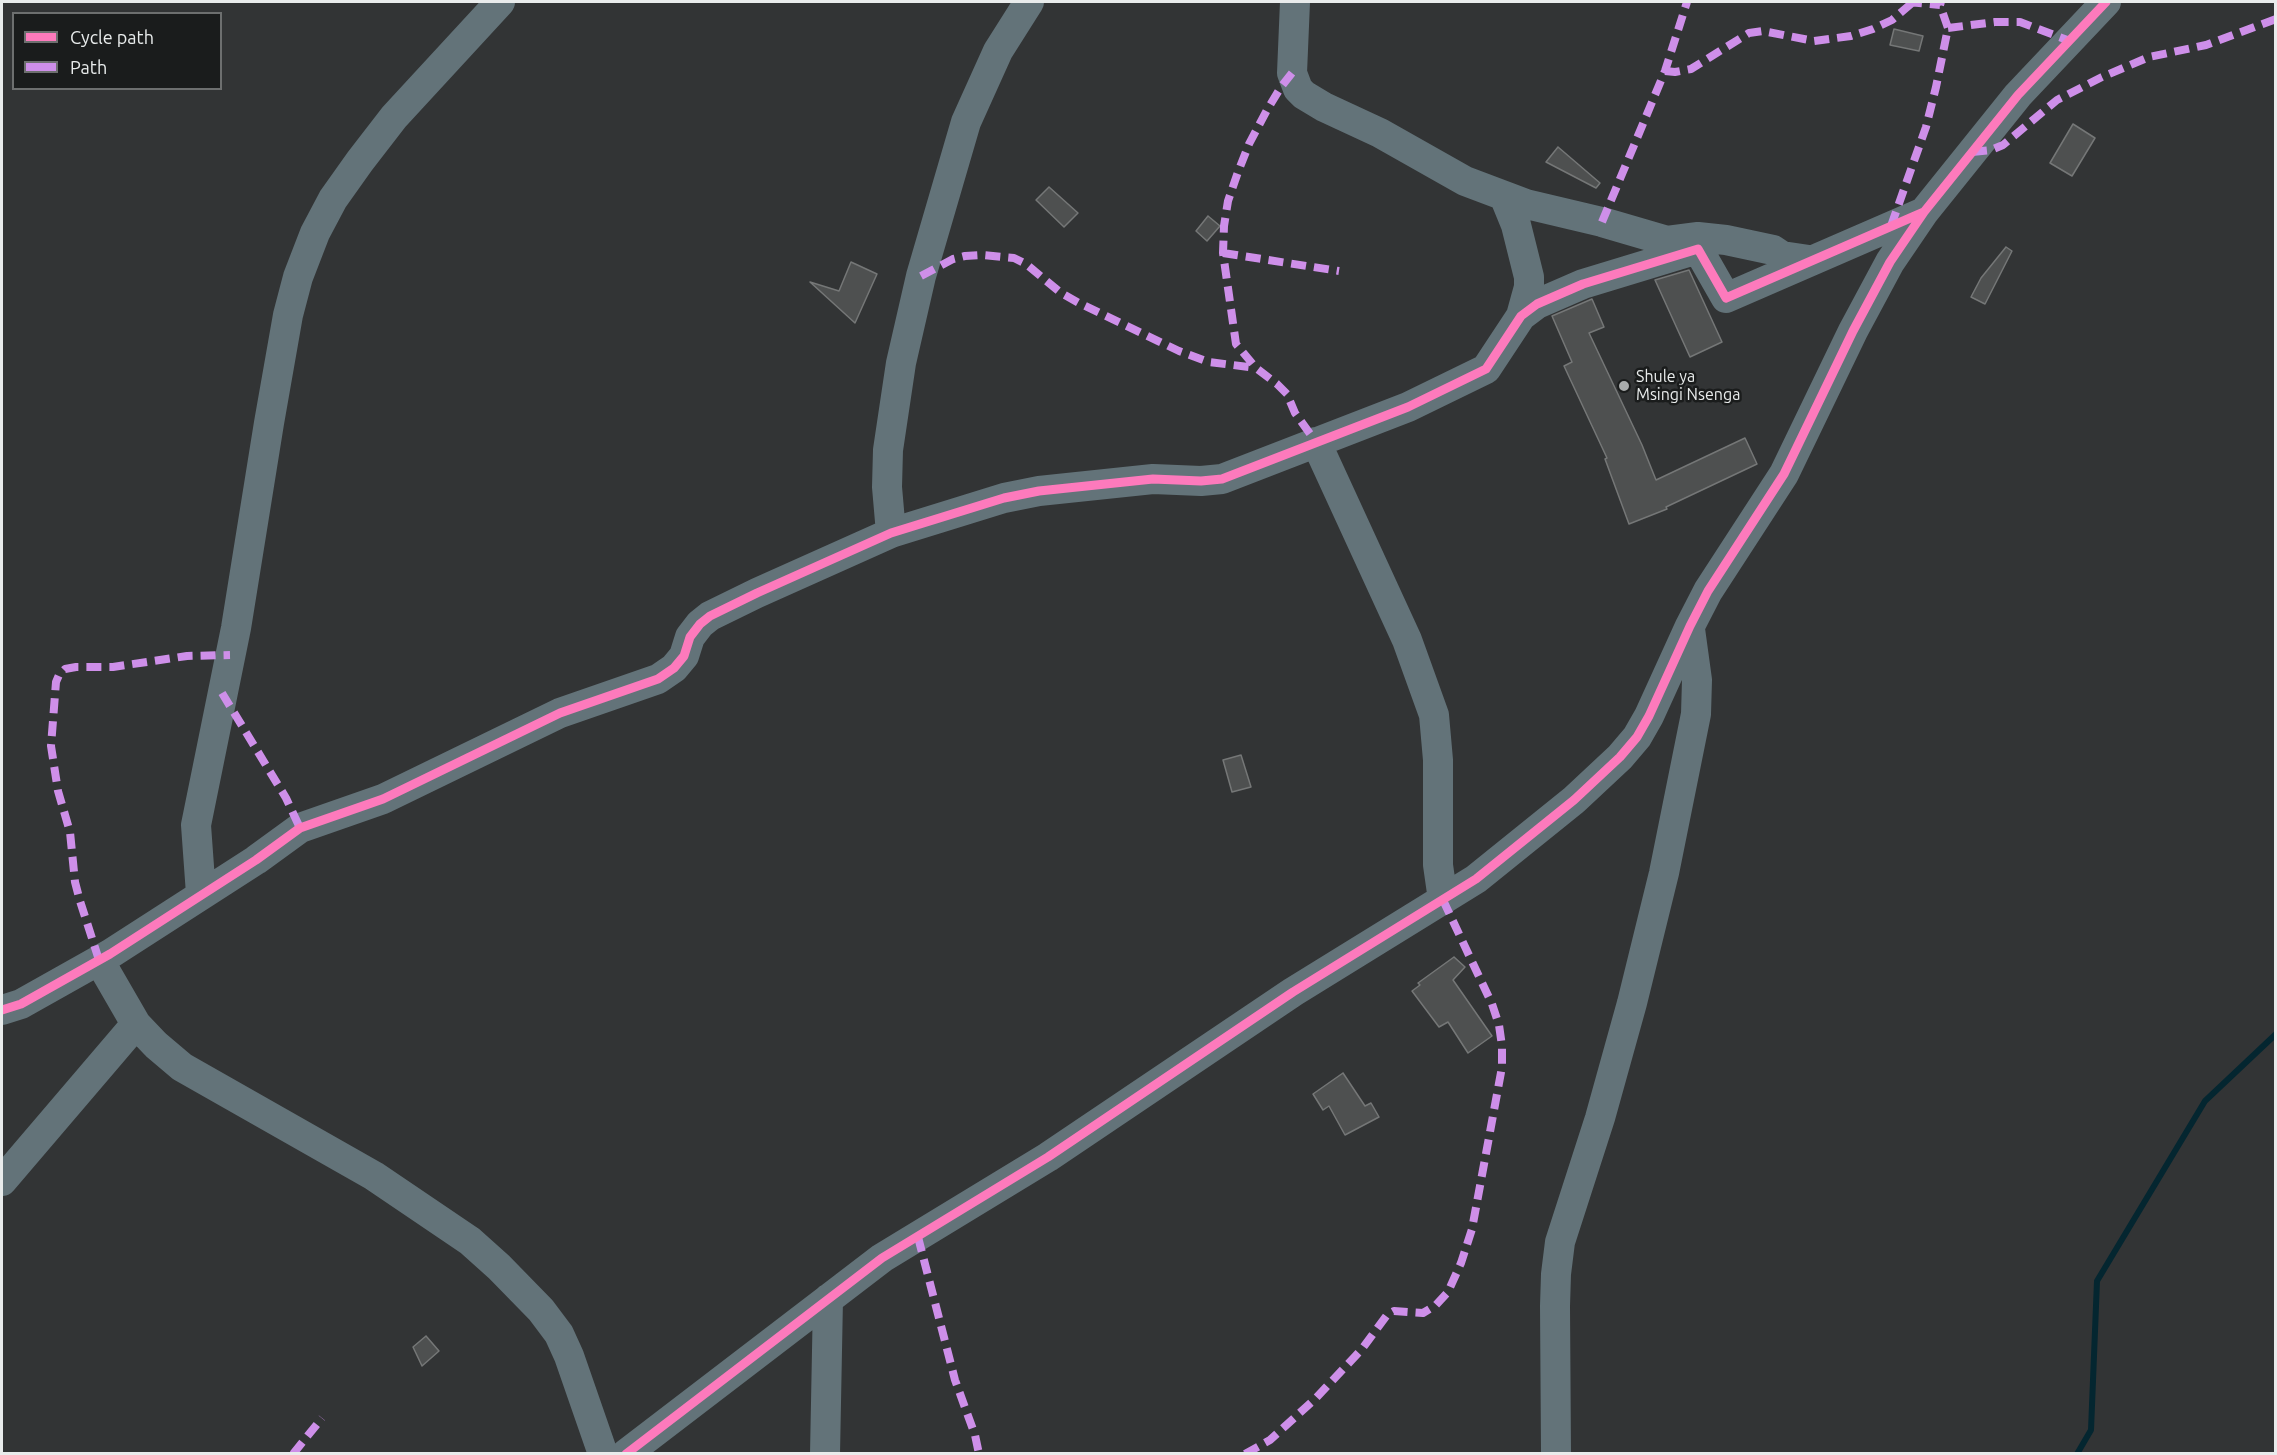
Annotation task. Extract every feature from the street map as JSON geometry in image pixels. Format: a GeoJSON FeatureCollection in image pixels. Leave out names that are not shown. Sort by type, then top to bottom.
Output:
{"type":"FeatureCollection","features":[{"type":"Feature","properties":{"kind":"street"},"geometry":{"type":"LineString","coordinates":[[201,894],[196,825],[236,628],[288,315],[298,277],[315,233],[333,199],[360,161],[402,108],[500,2]]}},
{"type":"Feature","properties":{"kind":"street"},"geometry":{"type":"LineString","coordinates":[[891,533],[887,487],[888,450],[901,363],[921,276],[966,122],[998,51],[1029,2]]}},
{"type":"Feature","properties":{"kind":"street"},"geometry":{"type":"LineString","coordinates":[[1295,2],[1292,73],[1298,88],[1304,95],[1380,133],[1466,181],[1505,198],[1668,241],[1698,237],[1726,240],[1773,250],[1782,256],[1809,260]]}},
{"type":"Feature","properties":{"kind":"street"},"geometry":{"type":"LineString","coordinates":[[626,1454],[882,1258],[1048,1157],[1293,992],[1484,873],[1565,807],[1637,737],[1708,591],[1784,474],[1853,331],[1890,262],[1924,212],[2018,95],[2106,2]]}},
{"type":"Feature","properties":{"kind":"street"},"geometry":{"type":"LineString","coordinates":[[1505,198],[1516,225],[1529,277],[1529,287],[1521,316]]}},
{"type":"Feature","properties":{"kind":"street"},"geometry":{"type":"LineString","coordinates":[[2,1010],[21,1004],[99,960],[256,860],[300,828],[383,799],[560,713],[658,679],[674,668],[684,656],[690,637],[699,624],[710,616],[891,533],[1004,498],[1039,491],[1154,479],[1201,481],[1222,479],[1408,407],[1486,369],[1521,316],[1537,303],[1583,284],[1698,249],[1726,298],[1924,212]]}},
{"type":"Feature","properties":{"kind":"street"},"geometry":{"type":"LineString","coordinates":[[1316,442],[1407,640],[1434,715],[1438,760],[1437,865],[1443,900]]}},
{"type":"Feature","properties":{"kind":"street"},"geometry":{"type":"LineString","coordinates":[[1556,1454],[1555,1295],[1560,1242],[1600,1118],[1632,1004],[1664,873],[1692,743],[1697,680],[1690,626]]}},
{"type":"Feature","properties":{"kind":"street"},"geometry":{"type":"LineString","coordinates":[[99,960],[136,1024],[182,1067],[374,1176],[470,1241],[541,1310],[559,1334],[569,1356],[603,1454]]}},
{"type":"Feature","properties":{"kind":"street"},"geometry":{"type":"LineString","coordinates":[[2,1181],[136,1024]]}},
{"type":"Feature","properties":{"kind":"street"},"geometry":{"type":"LineString","coordinates":[[825,1454],[828,1299]]}},
{"type":"Feature","properties":{"kind":"building"},"geometry":{"type":"Polygon","coordinates":[[[1894,29],[1923,36],[1919,51],[1890,45],[1894,29]]]}},
{"type":"Feature","properties":{"kind":"building"},"geometry":{"type":"Polygon","coordinates":[[[2073,124],[2095,138],[2072,176],[2050,163],[2073,124]]]}},
{"type":"Feature","properties":{"kind":"building"},"geometry":{"type":"Polygon","coordinates":[[[1558,147],[1600,183],[1596,188],[1546,162],[1558,147]]]}},
{"type":"Feature","properties":{"kind":"building"},"geometry":{"type":"Polygon","coordinates":[[[1049,187],[1078,213],[1064,227],[1036,200],[1049,187]]]}},
{"type":"Feature","properties":{"kind":"building"},"geometry":{"type":"Polygon","coordinates":[[[1208,216],[1220,226],[1207,241],[1196,231],[1208,216]]]}},
{"type":"Feature","properties":{"kind":"building"},"geometry":{"type":"Polygon","coordinates":[[[2006,247],[2012,251],[1985,304],[1971,297],[1981,278],[2006,247]]]}},
{"type":"Feature","properties":{"kind":"building"},"geometry":{"type":"Polygon","coordinates":[[[851,262],[877,274],[855,323],[810,282],[839,291],[851,262]]]}},
{"type":"Feature","properties":{"kind":"building"},"geometry":{"type":"Polygon","coordinates":[[[1689,270],[1722,342],[1690,357],[1655,280],[1689,270]]]}},
{"type":"Feature","properties":{"kind":"building"},"geometry":{"type":"Polygon","coordinates":[[[1592,299],[1604,327],[1589,333],[1656,480],[1745,438],[1757,464],[1666,507],[1667,509],[1629,524],[1605,459],[1607,458],[1564,366],[1572,362],[1552,316],[1592,299]]]}},
{"type":"Feature","properties":{"kind":"building"},"geometry":{"type":"Polygon","coordinates":[[[1241,755],[1251,787],[1232,792],[1223,760],[1241,755]]]}},
{"type":"Feature","properties":{"kind":"building"},"geometry":{"type":"Polygon","coordinates":[[[1454,957],[1465,967],[1453,980],[1492,1036],[1468,1053],[1448,1022],[1439,1027],[1412,991],[1420,985],[1418,983],[1454,957]]]}},
{"type":"Feature","properties":{"kind":"building"},"geometry":{"type":"Polygon","coordinates":[[[1343,1073],[1365,1106],[1371,1103],[1379,1117],[1345,1135],[1329,1106],[1323,1110],[1313,1094],[1343,1073]]]}},
{"type":"Feature","properties":{"kind":"building"},"geometry":{"type":"Polygon","coordinates":[[[426,1336],[439,1351],[422,1366],[413,1347],[426,1336]]]}},
{"type":"Feature","properties":{"kind":"waterway"},"geometry":{"type":"LineString","coordinates":[[2077,1454],[2091,1430],[2097,1281],[2205,1101],[2276,1034]]}},
{"type":"Feature","properties":{"kind":"marked path"},"geometry":{"type":"LineString","coordinates":[[1602,222],[1665,71],[1687,2]]}},
{"type":"Feature","properties":{"kind":"marked path"},"geometry":{"type":"LineString","coordinates":[[1907,2],[1940,5]]}},
{"type":"Feature","properties":{"kind":"marked path"},"geometry":{"type":"LineString","coordinates":[[1891,226],[1926,127],[1936,87],[1948,28],[1941,2]]}},
{"type":"Feature","properties":{"kind":"marked path"},"geometry":{"type":"LineString","coordinates":[[1665,71],[1691,69],[1749,33],[1763,31],[1814,41],[1851,36],[1892,20],[1912,3]]}},
{"type":"Feature","properties":{"kind":"marked path"},"geometry":{"type":"LineString","coordinates":[[1972,152],[1991,150],[2003,145],[2057,100],[2102,77],[2149,57],[2206,45],[2276,19]]}},
{"type":"Feature","properties":{"kind":"marked path"},"geometry":{"type":"LineString","coordinates":[[1948,28],[1995,22],[2020,22],[2070,41]]}},
{"type":"Feature","properties":{"kind":"marked path"},"geometry":{"type":"LineString","coordinates":[[1292,73],[1267,110],[1249,144],[1238,172],[1228,201],[1223,253],[1236,344],[1256,368],[1287,394],[1295,413],[1316,442]]}},
{"type":"Feature","properties":{"kind":"marked path"},"geometry":{"type":"LineString","coordinates":[[1223,253],[1339,271]]}},
{"type":"Feature","properties":{"kind":"marked path"},"geometry":{"type":"LineString","coordinates":[[921,276],[953,259],[965,256],[1014,258],[1026,264],[1061,293],[1179,351],[1209,362],[1256,368]]}},
{"type":"Feature","properties":{"kind":"marked path"},"geometry":{"type":"LineString","coordinates":[[99,960],[75,882],[70,832],[58,791],[51,746],[56,682],[59,675],[65,669],[76,667],[113,667],[187,656],[230,655]]}},
{"type":"Feature","properties":{"kind":"marked path"},"geometry":{"type":"LineString","coordinates":[[222,693],[286,798],[300,828]]}},
{"type":"Feature","properties":{"kind":"marked path"},"geometry":{"type":"LineString","coordinates":[[1245,1454],[1270,1440],[1315,1399],[1362,1349],[1387,1315],[1394,1311],[1423,1313],[1436,1305],[1448,1292],[1461,1263],[1472,1229],[1502,1067],[1502,1046],[1499,1025],[1492,1004],[1443,900]]}},
{"type":"Feature","properties":{"kind":"marked path"},"geometry":{"type":"LineString","coordinates":[[918,1237],[955,1380],[975,1435],[979,1454]]}},
{"type":"Feature","properties":{"kind":"marked path"},"geometry":{"type":"LineString","coordinates":[[293,1454],[322,1418]]}},
{"type":"Feature","properties":{"kind":"cycle path"},"geometry":{"type":"LineString","coordinates":[[626,1454],[882,1258],[1048,1157],[1293,992],[1476,879],[1574,800],[1620,757],[1637,737],[1649,716],[1708,591],[1784,474],[1853,331],[1890,262],[1924,212],[2018,95],[2106,2]]}},
{"type":"Feature","properties":{"kind":"cycle path"},"geometry":{"type":"LineString","coordinates":[[2,1010],[21,1004],[110,954],[256,860],[300,828],[383,799],[560,713],[658,679],[674,668],[684,656],[690,637],[710,616],[891,533],[1004,498],[1039,491],[1153,479],[1201,481],[1222,479],[1408,407],[1486,369],[1521,316],[1537,304],[1583,284],[1698,249],[1726,298],[1924,212]]}},
{"type":"Feature","properties":{"kind":"place","name":"Shule ya Msingi Nsenga"},"geometry":{"type":"Point","coordinates":[1624,386]}}]}
